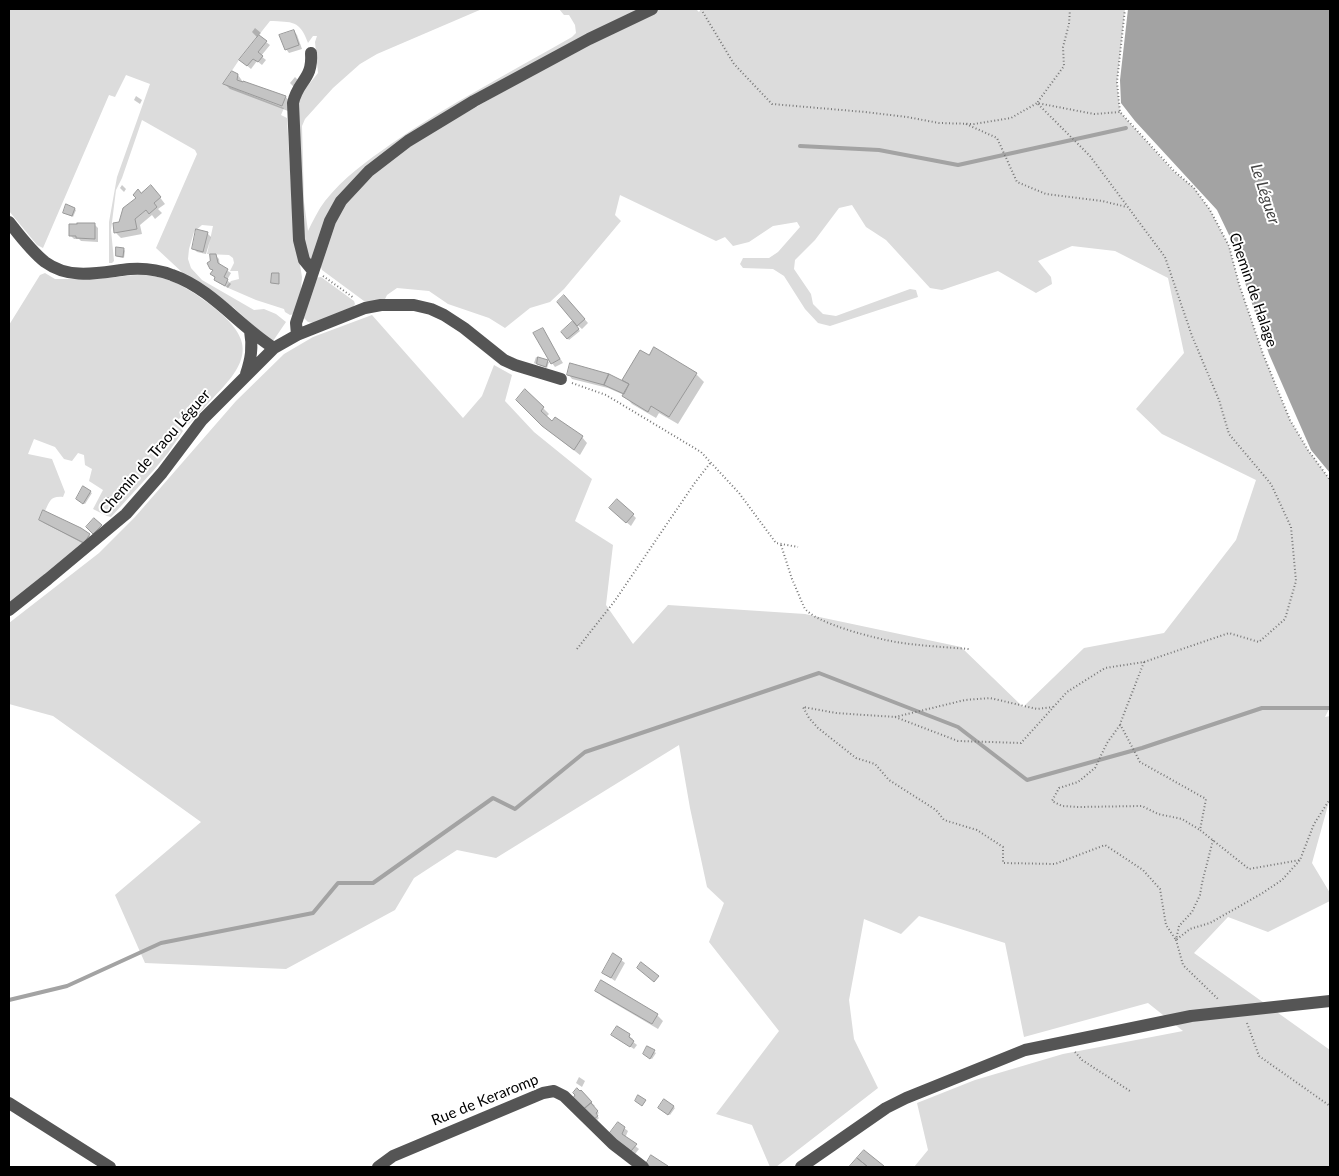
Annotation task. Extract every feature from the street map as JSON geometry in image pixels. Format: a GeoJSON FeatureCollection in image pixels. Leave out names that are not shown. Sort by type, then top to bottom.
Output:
{"type":"FeatureCollection","features":[{"type":"Feature","properties":{"kind":"street"},"geometry":{"type":"LineString","coordinates":[[297,334],[296,323],[330,222],[341,201],[358,181],[408,141],[474,101],[590,39],[652,9]]}},
{"type":"Feature","properties":{"kind":"street"},"geometry":{"type":"LineString","coordinates":[[311,53],[310,72],[296,93],[293,108],[299,240],[304,260],[312,271]]}},
{"type":"Feature","properties":{"kind":"street"},"geometry":{"type":"LineString","coordinates":[[9,222],[38,256],[55,268],[67,272],[83,274],[142,269],[171,274],[190,284],[235,315],[250,331],[274,348]]}},
{"type":"Feature","properties":{"kind":"street","name":"Chemin de Traou Léguer"},"geometry":{"type":"LineString","coordinates":[[9,610],[126,514],[162,473],[202,420],[274,348],[297,334],[365,308],[395,304],[414,305],[431,308],[464,328],[504,360],[515,366],[561,379]]}},
{"type":"Feature","properties":{"kind":"street"},"geometry":{"type":"LineString","coordinates":[[244,378],[252,353],[250,331]]}},
{"type":"Feature","properties":{"kind":"street"},"geometry":{"type":"LineString","coordinates":[[801,1167],[886,1108],[906,1098],[1025,1050],[1191,1016],[1330,1001]]}},
{"type":"Feature","properties":{"kind":"street","name":"Rue de Keraromp"},"geometry":{"type":"LineString","coordinates":[[378,1167],[393,1156],[544,1092],[551,1091],[564,1096],[613,1144],[643,1167]]}},
{"type":"Feature","properties":{"kind":"street"},"geometry":{"type":"LineString","coordinates":[[9,1103],[110,1167]]}},
{"type":"Feature","properties":{"kind":"path"},"geometry":{"type":"LineString","coordinates":[[701,9],[734,64],[772,104],[865,112],[939,123],[963,124],[1011,118],[1037,103],[1064,66],[1063,47],[1069,24],[1070,9]]}},
{"type":"Feature","properties":{"kind":"path"},"geometry":{"type":"LineString","coordinates":[[1037,103],[1094,114],[1120,112],[1117,82],[1125,9]]}},
{"type":"Feature","properties":{"kind":"path"},"geometry":{"type":"LineString","coordinates":[[1037,103],[1090,156],[1165,257],[1192,336],[1219,400],[1229,434],[1271,484],[1291,528],[1296,581],[1285,619],[1259,642],[1229,633],[1144,662],[1105,668],[1067,692],[1021,743],[958,741],[894,718],[836,713],[803,707],[809,718],[818,728],[856,758],[875,764],[889,780],[936,810],[944,820],[977,830],[1003,847],[1003,863],[1055,864],[1105,846],[1143,870],[1160,889],[1166,925],[1176,940],[1183,965],[1247,1023],[1259,1056],[1330,1106]]}},
{"type":"Feature","properties":{"kind":"path","name":"Chemin de Halage"},"geometry":{"type":"LineString","coordinates":[[1120,112],[1174,171],[1194,188],[1210,210],[1229,246],[1263,354],[1290,420],[1308,450],[1330,480]]}},
{"type":"Feature","properties":{"kind":"path"},"geometry":{"type":"LineString","coordinates":[[963,124],[997,138],[1017,182],[1046,194],[1102,201],[1128,207]]}},
{"type":"Feature","properties":{"kind":"path"},"geometry":{"type":"LineString","coordinates":[[312,271],[332,281],[365,308]]}},
{"type":"Feature","properties":{"kind":"path"},"geometry":{"type":"LineString","coordinates":[[561,379],[606,395],[701,452],[739,493],[770,538],[781,545],[798,547]]}},
{"type":"Feature","properties":{"kind":"path"},"geometry":{"type":"LineString","coordinates":[[577,649],[614,602],[694,484],[712,462]]}},
{"type":"Feature","properties":{"kind":"path"},"geometry":{"type":"LineString","coordinates":[[781,545],[792,579],[806,612],[818,619],[895,642],[969,649]]}},
{"type":"Feature","properties":{"kind":"path"},"geometry":{"type":"LineString","coordinates":[[1144,662],[1120,724],[1107,743],[1095,768],[1078,782],[1059,788],[1052,801],[1062,806],[1078,807],[1142,806],[1158,814],[1182,820],[1200,830],[1249,869],[1300,860]]}},
{"type":"Feature","properties":{"kind":"path"},"geometry":{"type":"LineString","coordinates":[[894,718],[965,700],[990,698],[1037,709],[1054,707]]}},
{"type":"Feature","properties":{"kind":"path"},"geometry":{"type":"LineString","coordinates":[[1120,724],[1140,762],[1206,799],[1200,830]]}},
{"type":"Feature","properties":{"kind":"path"},"geometry":{"type":"LineString","coordinates":[[1176,940],[1190,929],[1210,923],[1282,880],[1300,860],[1314,824],[1330,799]]}},
{"type":"Feature","properties":{"kind":"path"},"geometry":{"type":"LineString","coordinates":[[1176,940],[1179,926],[1192,912],[1200,896],[1213,840]]}},
{"type":"Feature","properties":{"kind":"path"},"geometry":{"type":"LineString","coordinates":[[1066,1041],[1082,1060],[1130,1091]]}},
{"type":"Feature","properties":{"kind":"shaded area"},"geometry":{"type":"Polygon","coordinates":[[[9,9],[482,9],[377,54],[360,64],[333,88],[305,119],[302,126],[304,202],[308,231],[320,208],[332,193],[347,177],[373,157],[435,115],[572,37],[576,33],[575,25],[569,15],[564,15],[559,9],[643,9],[583,38],[350,184],[310,261],[304,243],[298,103],[303,88],[318,73],[315,42],[317,36],[313,36],[308,43],[298,26],[290,22],[270,21],[239,60],[223,84],[284,108],[281,115],[287,118],[293,221],[302,277],[301,290],[294,314],[290,315],[284,309],[256,300],[226,287],[231,281],[239,279],[238,271],[230,271],[234,263],[233,258],[229,255],[207,254],[213,226],[202,225],[194,232],[188,259],[191,268],[202,280],[254,310],[264,309],[276,314],[286,322],[273,341],[269,340],[233,307],[185,275],[156,248],[197,154],[195,150],[142,120],[116,190],[111,230],[114,261],[109,263],[109,222],[117,177],[150,84],[126,75],[115,97],[109,95],[43,248],[37,245],[9,211],[9,9]]]}},
{"type":"Feature","properties":{"kind":"shaded area"},"geometry":{"type":"Polygon","coordinates":[[[659,9],[696,9],[699,12],[701,9],[1125,9],[1117,82],[1120,112],[1173,171],[1194,188],[1210,210],[1229,246],[1239,284],[1263,354],[1290,420],[1308,450],[1330,480],[1330,707],[1325,717],[1330,716],[1330,798],[1312,863],[1330,893],[1330,901],[1268,932],[1228,917],[1194,953],[1330,1050],[1330,1167],[914,1167],[928,1150],[917,1103],[975,1080],[1063,1054],[1183,1031],[1148,1003],[1024,1037],[1005,943],[919,916],[901,934],[864,919],[849,1000],[854,1039],[878,1088],[776,1167],[770,1167],[752,1125],[716,1114],[779,1031],[709,942],[724,903],[707,887],[679,745],[496,858],[457,850],[414,878],[395,910],[286,969],[145,963],[115,895],[201,822],[53,716],[9,704],[9,623],[99,553],[135,517],[236,401],[284,354],[313,337],[372,315],[463,418],[482,396],[494,365],[512,375],[505,401],[534,432],[592,479],[575,521],[613,545],[606,605],[633,644],[668,605],[805,614],[961,647],[1023,707],[1084,648],[1164,633],[1236,540],[1256,480],[1162,434],[1136,409],[1184,353],[1168,278],[1115,251],[1072,246],[1038,261],[1051,277],[1052,284],[1036,293],[998,271],[942,290],[930,288],[886,240],[866,227],[852,205],[839,208],[815,240],[795,260],[794,269],[811,294],[813,304],[823,314],[836,316],[910,289],[916,290],[918,297],[830,326],[818,323],[805,309],[784,276],[773,269],[743,268],[740,264],[743,258],[769,258],[778,252],[800,227],[797,222],[773,226],[749,242],[733,246],[725,237],[716,241],[620,195],[615,215],[621,221],[564,289],[550,302],[530,308],[505,328],[489,318],[448,304],[429,291],[397,288],[387,295],[384,301],[364,301],[322,270],[320,264],[339,209],[397,152],[606,33],[659,9]]]}},
{"type":"Feature","properties":{"kind":"shaded area"},"geometry":{"type":"Polygon","coordinates":[[[45,273],[55,279],[99,279],[140,275],[172,281],[197,295],[223,315],[234,327],[243,349],[236,371],[226,384],[190,423],[187,425],[181,417],[176,422],[183,431],[168,453],[111,517],[93,509],[103,490],[89,481],[92,469],[85,465],[84,455],[78,453],[72,461],[64,459],[55,447],[34,439],[28,454],[52,459],[65,492],[63,497],[55,497],[51,500],[39,520],[84,543],[9,604],[9,325],[40,275],[45,273]]]}},
{"type":"Feature","properties":{"kind":"shaded area"},"geometry":{"type":"Polygon","coordinates":[[[321,277],[354,301],[355,304],[353,307],[314,323],[308,322],[304,318],[315,278],[321,277]]]}},
{"type":"Feature","properties":{"kind":"water","name":"Le Léguer"},"geometry":{"type":"Polygon","coordinates":[[[1128,9],[1330,9],[1330,473],[1311,450],[1269,354],[1229,235],[1217,210],[1135,121],[1121,103],[1120,80],[1128,9]]]}},
{"type":"Feature","properties":{"kind":"building"},"geometry":{"type":"Polygon","coordinates":[[[294,30],[299,45],[285,50],[279,35],[294,30]]]}},
{"type":"Feature","properties":{"kind":"building"},"geometry":{"type":"Polygon","coordinates":[[[259,35],[267,41],[258,52],[263,56],[258,62],[253,59],[247,66],[239,60],[259,35]]]}},
{"type":"Feature","properties":{"kind":"building"},"geometry":{"type":"Polygon","coordinates":[[[232,71],[238,74],[237,80],[286,96],[282,106],[223,84],[232,71]]]}},
{"type":"Feature","properties":{"kind":"building"},"geometry":{"type":"Polygon","coordinates":[[[151,185],[161,197],[154,203],[157,207],[149,214],[146,210],[135,219],[137,229],[114,233],[113,223],[119,222],[123,208],[136,198],[133,195],[138,189],[141,193],[151,185]]]}},
{"type":"Feature","properties":{"kind":"building"},"geometry":{"type":"Polygon","coordinates":[[[66,204],[75,208],[72,216],[63,213],[66,204]]]}},
{"type":"Feature","properties":{"kind":"building"},"geometry":{"type":"Polygon","coordinates":[[[95,223],[95,239],[69,236],[69,224],[95,223]]]}},
{"type":"Feature","properties":{"kind":"building"},"geometry":{"type":"Polygon","coordinates":[[[196,229],[208,232],[203,252],[192,249],[196,229]]]}},
{"type":"Feature","properties":{"kind":"building"},"geometry":{"type":"Polygon","coordinates":[[[116,247],[124,248],[123,257],[116,256],[116,247]]]}},
{"type":"Feature","properties":{"kind":"building"},"geometry":{"type":"Polygon","coordinates":[[[210,254],[216,254],[218,263],[228,269],[224,277],[228,279],[225,286],[214,280],[215,277],[210,274],[213,270],[210,269],[207,263],[210,261],[210,254]]]}},
{"type":"Feature","properties":{"kind":"building"},"geometry":{"type":"Polygon","coordinates":[[[272,273],[279,273],[279,284],[271,283],[272,273]]]}},
{"type":"Feature","properties":{"kind":"building"},"geometry":{"type":"Polygon","coordinates":[[[564,295],[585,319],[577,326],[557,302],[564,295]]]}},
{"type":"Feature","properties":{"kind":"building"},"geometry":{"type":"Polygon","coordinates":[[[573,321],[579,329],[567,339],[561,332],[573,321]]]}},
{"type":"Feature","properties":{"kind":"building"},"geometry":{"type":"Polygon","coordinates":[[[543,328],[560,359],[551,364],[533,333],[543,328]]]}},
{"type":"Feature","properties":{"kind":"building"},"geometry":{"type":"Polygon","coordinates":[[[654,347],[697,373],[669,417],[651,406],[648,412],[622,396],[629,384],[622,380],[640,350],[649,355],[654,347]]]}},
{"type":"Feature","properties":{"kind":"building"},"geometry":{"type":"Polygon","coordinates":[[[538,357],[548,360],[546,367],[537,364],[538,357]]]}},
{"type":"Feature","properties":{"kind":"building"},"geometry":{"type":"Polygon","coordinates":[[[570,363],[609,374],[604,385],[567,375],[570,363]]]}},
{"type":"Feature","properties":{"kind":"building"},"geometry":{"type":"Polygon","coordinates":[[[609,374],[629,384],[624,394],[604,385],[609,374]]]}},
{"type":"Feature","properties":{"kind":"building"},"geometry":{"type":"Polygon","coordinates":[[[525,389],[544,407],[541,411],[552,421],[555,417],[583,436],[574,450],[542,426],[516,400],[525,389]]]}},
{"type":"Feature","properties":{"kind":"building"},"geometry":{"type":"Polygon","coordinates":[[[83,486],[91,491],[83,504],[76,499],[83,486]]]}},
{"type":"Feature","properties":{"kind":"building"},"geometry":{"type":"Polygon","coordinates":[[[617,499],[634,514],[626,523],[609,508],[617,499]]]}},
{"type":"Feature","properties":{"kind":"building"},"geometry":{"type":"Polygon","coordinates":[[[43,510],[90,534],[84,543],[39,520],[43,510]]]}},
{"type":"Feature","properties":{"kind":"building"},"geometry":{"type":"Polygon","coordinates":[[[94,518],[102,525],[93,534],[86,527],[94,518]]]}},
{"type":"Feature","properties":{"kind":"building"},"geometry":{"type":"Polygon","coordinates":[[[613,953],[622,959],[611,978],[602,973],[613,953]]]}},
{"type":"Feature","properties":{"kind":"building"},"geometry":{"type":"Polygon","coordinates":[[[641,962],[659,976],[654,982],[637,968],[641,962]]]}},
{"type":"Feature","properties":{"kind":"building"},"geometry":{"type":"Polygon","coordinates":[[[601,980],[658,1014],[652,1024],[595,991],[601,980]]]}},
{"type":"Feature","properties":{"kind":"building"},"geometry":{"type":"Polygon","coordinates":[[[617,1026],[630,1034],[629,1037],[634,1041],[630,1047],[611,1035],[617,1026]]]}},
{"type":"Feature","properties":{"kind":"building"},"geometry":{"type":"Polygon","coordinates":[[[647,1046],[655,1050],[650,1059],[643,1054],[647,1046]]]}},
{"type":"Feature","properties":{"kind":"building"},"geometry":{"type":"Polygon","coordinates":[[[577,1088],[592,1102],[584,1109],[573,1098],[575,1095],[573,1093],[577,1088]]]}},
{"type":"Feature","properties":{"kind":"building"},"geometry":{"type":"Polygon","coordinates":[[[638,1095],[646,1100],[642,1106],[635,1101],[638,1095]]]}},
{"type":"Feature","properties":{"kind":"building"},"geometry":{"type":"Polygon","coordinates":[[[664,1099],[674,1106],[668,1115],[658,1108],[664,1099]]]}},
{"type":"Feature","properties":{"kind":"building"},"geometry":{"type":"Polygon","coordinates":[[[591,1103],[598,1111],[596,1113],[598,1116],[594,1119],[584,1109],[591,1103]]]}},
{"type":"Feature","properties":{"kind":"building"},"geometry":{"type":"Polygon","coordinates":[[[618,1122],[625,1127],[622,1134],[637,1144],[631,1151],[609,1134],[618,1122]]]}},
{"type":"Feature","properties":{"kind":"building"},"geometry":{"type":"Polygon","coordinates":[[[864,1150],[884,1166],[868,1167],[857,1158],[864,1150]]]}},
{"type":"Feature","properties":{"kind":"building"},"geometry":{"type":"Polygon","coordinates":[[[651,1155],[668,1166],[651,1167],[646,1164],[651,1155]]]}},
{"type":"Feature","properties":{"kind":"building"},"geometry":{"type":"Polygon","coordinates":[[[857,1158],[868,1167],[849,1167],[857,1158]]]}},
{"type":"Feature","properties":{"kind":"waterway"},"geometry":{"type":"LineString","coordinates":[[800,146],[879,150],[958,165],[1126,128]]}},
{"type":"Feature","properties":{"kind":"waterway"},"geometry":{"type":"LineString","coordinates":[[9,1000],[67,986],[161,943],[313,913],[338,883],[373,883],[493,798],[515,809],[585,752],[819,673],[958,727],[1027,780],[1142,748],[1262,708],[1330,708]]}}]}
